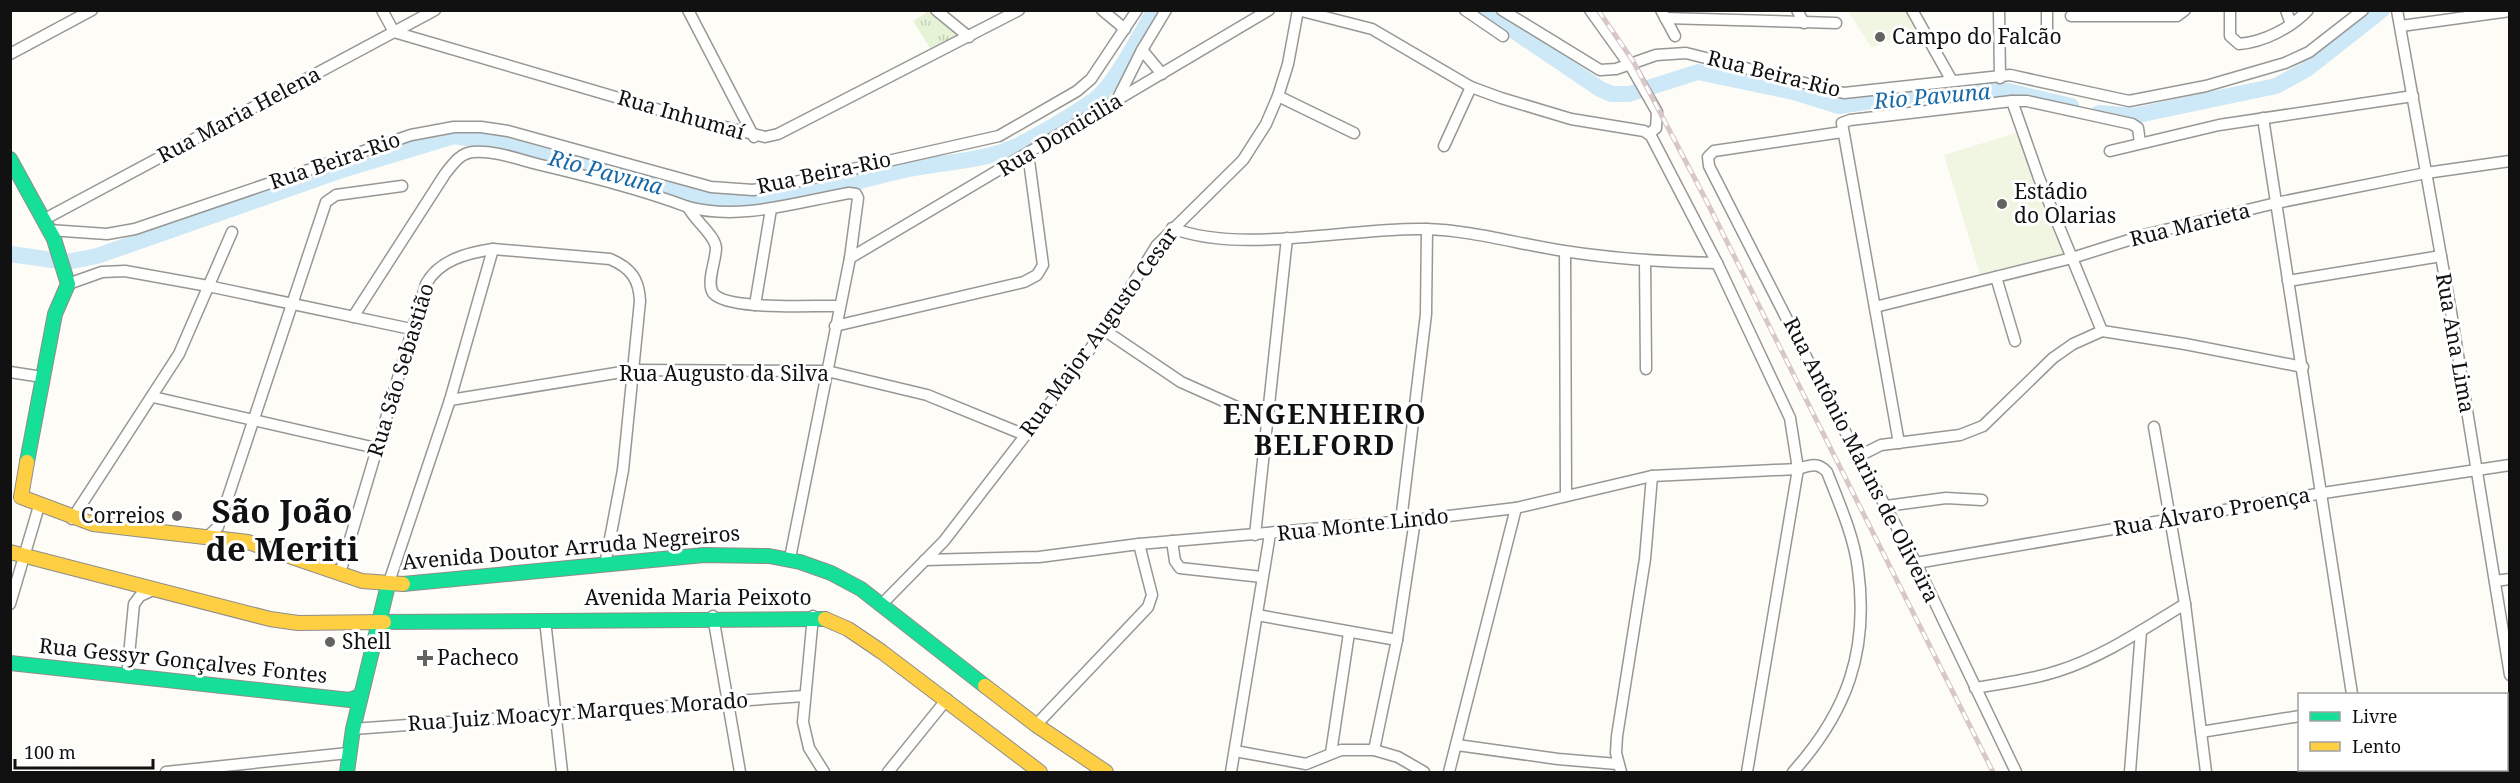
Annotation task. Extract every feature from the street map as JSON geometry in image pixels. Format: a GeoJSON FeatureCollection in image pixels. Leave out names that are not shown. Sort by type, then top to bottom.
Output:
{"type":"FeatureCollection","features":[{"type":"Feature","properties":{"kind":"main road"},"geometry":{"type":"LineString","coordinates":[[10,159],[49,229],[68,281],[55,314],[42,377]]}},
{"type":"Feature","properties":{"kind":"main road","name":"Avenida Doutor Arruda Negreiros"},"geometry":{"type":"LineString","coordinates":[[42,377],[21,497],[72,519],[138,531],[216,533],[268,548],[362,581],[388,585],[737,553],[790,558],[847,580],[1036,725],[1106,772]]}},
{"type":"Feature","properties":{"kind":"main road","name":"Avenida Maria Peixoto"},"geometry":{"type":"LineString","coordinates":[[17,554],[270,619],[298,623],[813,616],[848,629],[947,699],[1040,772]]}},
{"type":"Feature","properties":{"kind":"main road"},"geometry":{"type":"LineString","coordinates":[[346,772],[356,702],[388,585]]}},
{"type":"Feature","properties":{"kind":"main road","name":"Rua Gessyr Gonçalves Fontes"},"geometry":{"type":"LineString","coordinates":[[10,663],[356,702]]}},
{"type":"Feature","properties":{"kind":"street"},"geometry":{"type":"LineString","coordinates":[[10,54],[92,10]]}},
{"type":"Feature","properties":{"kind":"street"},"geometry":{"type":"LineString","coordinates":[[382,10],[394,32]]}},
{"type":"Feature","properties":{"kind":"street","name":"Rua Maria Helena"},"geometry":{"type":"LineString","coordinates":[[49,229],[435,10]]}},
{"type":"Feature","properties":{"kind":"street"},"geometry":{"type":"LineString","coordinates":[[688,10],[754,136]]}},
{"type":"Feature","properties":{"kind":"street"},"geometry":{"type":"LineString","coordinates":[[936,10],[969,37]]}},
{"type":"Feature","properties":{"kind":"street","name":"Rua Inhumaí"},"geometry":{"type":"LineString","coordinates":[[394,32],[754,136],[778,134],[1019,10]]}},
{"type":"Feature","properties":{"kind":"street"},"geometry":{"type":"LineString","coordinates":[[1102,10],[1125,29]]}},
{"type":"Feature","properties":{"kind":"street","name":"Rua Beira-Rio"},"geometry":{"type":"LineString","coordinates":[[49,229],[107,234],[135,229],[411,135],[453,127],[508,131],[711,187],[764,188],[999,136],[1077,91],[1101,66],[1137,10]]}},
{"type":"Feature","properties":{"kind":"street"},"geometry":{"type":"LineString","coordinates":[[1116,102],[1142,50],[1166,10]]}},
{"type":"Feature","properties":{"kind":"street","name":"Rua Domicilia"},"geometry":{"type":"LineString","coordinates":[[850,258],[1269,10]]}},
{"type":"Feature","properties":{"kind":"street"},"geometry":{"type":"LineString","coordinates":[[1298,10],[1372,29],[1471,87],[1570,119],[1650,135]]}},
{"type":"Feature","properties":{"kind":"street","name":"Rua Major Augusto Cesar"},"geometry":{"type":"LineString","coordinates":[[881,604],[944,540],[1025,435],[1104,330],[1149,255],[1172,228],[1243,160],[1266,124],[1278,96],[1294,42],[1298,10]]}},
{"type":"Feature","properties":{"kind":"street"},"geometry":{"type":"LineString","coordinates":[[1465,10],[1503,36]]}},
{"type":"Feature","properties":{"kind":"street","name":"Rua Beira-Rio"},"geometry":{"type":"LineString","coordinates":[[1502,10],[1600,70],[1616,69],[1629,63],[1670,53],[1700,55],[1780,78],[1855,94],[2010,75],[2116,100],[2146,99],[2205,87],[2285,63],[2309,52],[2363,10]]}},
{"type":"Feature","properties":{"kind":"street"},"geometry":{"type":"LineString","coordinates":[[1590,10],[1629,63],[1650,101],[1658,119],[1656,128],[1650,135]]}},
{"type":"Feature","properties":{"kind":"street"},"geometry":{"type":"LineString","coordinates":[[1797,10],[1804,23]]}},
{"type":"Feature","properties":{"kind":"street"},"geometry":{"type":"LineString","coordinates":[[1912,10],[1952,81]]}},
{"type":"Feature","properties":{"kind":"street"},"geometry":{"type":"LineString","coordinates":[[1999,10],[2000,78]]}},
{"type":"Feature","properties":{"kind":"street"},"geometry":{"type":"LineString","coordinates":[[2047,10],[2047,34]]}},
{"type":"Feature","properties":{"kind":"street"},"geometry":{"type":"LineString","coordinates":[[2071,16],[2092,13],[2142,13],[2177,16],[2186,10]]}},
{"type":"Feature","properties":{"kind":"street"},"geometry":{"type":"LineString","coordinates":[[2230,10],[2230,36],[2239,44],[2263,38],[2291,24],[2308,10]]}},
{"type":"Feature","properties":{"kind":"street"},"geometry":{"type":"LineString","coordinates":[[2286,10],[2291,24]]}},
{"type":"Feature","properties":{"kind":"street","name":"Rua Ana Lima"},"geometry":{"type":"LineString","coordinates":[[2397,10],[2477,470],[2510,675]]}},
{"type":"Feature","properties":{"kind":"street"},"geometry":{"type":"LineString","coordinates":[[2401,27],[2510,11]]}},
{"type":"Feature","properties":{"kind":"street"},"geometry":{"type":"LineString","coordinates":[[1675,36],[1663,14],[1731,15],[1804,23],[1836,23]]}},
{"type":"Feature","properties":{"kind":"street"},"geometry":{"type":"LineString","coordinates":[[1142,50],[1162,74]]}},
{"type":"Feature","properties":{"kind":"street"},"geometry":{"type":"LineString","coordinates":[[1444,146],[1471,87]]}},
{"type":"Feature","properties":{"kind":"street"},"geometry":{"type":"LineString","coordinates":[[1278,96],[1354,133]]}},
{"type":"Feature","properties":{"kind":"street"},"geometry":{"type":"LineString","coordinates":[[2110,151],[2263,118],[2413,96]]}},
{"type":"Feature","properties":{"kind":"street"},"geometry":{"type":"LineString","coordinates":[[2012,101],[2039,178],[2102,331]]}},
{"type":"Feature","properties":{"kind":"street"},"geometry":{"type":"LineString","coordinates":[[1899,443],[1842,128],[1861,118],[2027,101],[2132,124],[2138,128],[2140,143]]}},
{"type":"Feature","properties":{"kind":"street"},"geometry":{"type":"LineString","coordinates":[[2263,118],[2323,493],[2352,693]]}},
{"type":"Feature","properties":{"kind":"street","name":"Rua Antônio Marins de Oliveira"},"geometry":{"type":"LineString","coordinates":[[1842,128],[1714,151],[1708,157],[1710,167],[1916,563],[2016,772]]}},
{"type":"Feature","properties":{"kind":"street"},"geometry":{"type":"LineString","coordinates":[[1650,135],[1718,263],[1790,418],[1798,469],[1747,772]]}},
{"type":"Feature","properties":{"kind":"street"},"geometry":{"type":"LineString","coordinates":[[353,317],[445,174],[462,155],[473,152],[515,158],[639,190],[688,207],[711,212],[771,209],[849,193],[856,194],[850,258],[790,558]]}},
{"type":"Feature","properties":{"kind":"street"},"geometry":{"type":"LineString","coordinates":[[835,326],[1024,282],[1037,275],[1043,264],[1028,153]]}},
{"type":"Feature","properties":{"kind":"street","name":"Rua Marieta"},"geometry":{"type":"LineString","coordinates":[[1875,307],[2072,258],[2148,234],[2276,203],[2426,173],[2510,161]]}},
{"type":"Feature","properties":{"kind":"street"},"geometry":{"type":"LineString","coordinates":[[216,533],[291,304],[330,197],[402,186]]}},
{"type":"Feature","properties":{"kind":"street"},"geometry":{"type":"LineString","coordinates":[[688,207],[698,224],[714,240],[716,249],[711,285],[714,294],[731,302],[755,305],[839,306]]}},
{"type":"Feature","properties":{"kind":"street"},"geometry":{"type":"LineString","coordinates":[[755,305],[771,209]]}},
{"type":"Feature","properties":{"kind":"street"},"geometry":{"type":"LineString","coordinates":[[1172,228],[1189,235],[1206,237],[1287,238],[1426,229],[1565,252],[1645,260],[1718,263]]}},
{"type":"Feature","properties":{"kind":"street"},"geometry":{"type":"LineString","coordinates":[[1401,521],[1426,314],[1426,229]]}},
{"type":"Feature","properties":{"kind":"street"},"geometry":{"type":"LineString","coordinates":[[72,519],[153,398],[189,334],[232,232]]}},
{"type":"Feature","properties":{"kind":"street"},"geometry":{"type":"LineString","coordinates":[[1255,535],[1287,238]]}},
{"type":"Feature","properties":{"kind":"street"},"geometry":{"type":"LineString","coordinates":[[388,585],[450,400],[493,249]]}},
{"type":"Feature","properties":{"kind":"street","name":"Rua São Sebastião"},"geometry":{"type":"LineString","coordinates":[[340,573],[411,329],[431,274],[440,266],[474,252],[493,249],[610,259],[627,267],[637,279],[639,288],[634,370],[623,470],[605,564]]}},
{"type":"Feature","properties":{"kind":"street"},"geometry":{"type":"LineString","coordinates":[[1565,252],[1566,496]]}},
{"type":"Feature","properties":{"kind":"street"},"geometry":{"type":"LineString","coordinates":[[2288,281],[2440,256]]}},
{"type":"Feature","properties":{"kind":"street"},"geometry":{"type":"LineString","coordinates":[[1645,260],[1646,369]]}},
{"type":"Feature","properties":{"kind":"street"},"geometry":{"type":"LineString","coordinates":[[68,281],[113,270],[208,286],[411,329]]}},
{"type":"Feature","properties":{"kind":"street"},"geometry":{"type":"LineString","coordinates":[[1996,277],[2015,340]]}},
{"type":"Feature","properties":{"kind":"street"},"geometry":{"type":"LineString","coordinates":[[1104,330],[1181,382],[1266,420]]}},
{"type":"Feature","properties":{"kind":"street"},"geometry":{"type":"LineString","coordinates":[[1859,456],[1881,445],[1960,435],[1983,426],[2053,358],[2073,344],[2102,331],[2302,367]]}},
{"type":"Feature","properties":{"kind":"street","name":"Rua Augusto da Silva"},"geometry":{"type":"LineString","coordinates":[[450,400],[634,370],[827,371],[927,395],[1025,435]]}},
{"type":"Feature","properties":{"kind":"street"},"geometry":{"type":"LineString","coordinates":[[10,372],[42,377]]}},
{"type":"Feature","properties":{"kind":"street"},"geometry":{"type":"LineString","coordinates":[[153,398],[376,448]]}},
{"type":"Feature","properties":{"kind":"street"},"geometry":{"type":"LineString","coordinates":[[2154,427],[2172,519],[2185,604],[2205,772]]}},
{"type":"Feature","properties":{"kind":"street","name":"Rua Monte Lindo"},"geometry":{"type":"LineString","coordinates":[[925,560],[1039,557],[1139,544],[1415,520],[1516,508],[1652,476],[1798,469],[1812,464],[1822,466],[1827,472],[1846,522],[1858,569],[1859,631],[1856,663],[1846,694],[1820,742],[1793,772]]}},
{"type":"Feature","properties":{"kind":"street","name":"Rua Álvaro Proença"},"geometry":{"type":"LineString","coordinates":[[1916,563],[2323,493],[2510,465]]}},
{"type":"Feature","properties":{"kind":"street"},"geometry":{"type":"LineString","coordinates":[[1457,745],[1619,768],[1617,736],[1645,559],[1652,476]]}},
{"type":"Feature","properties":{"kind":"street"},"geometry":{"type":"LineString","coordinates":[[1886,506],[1946,498],[1982,500]]}},
{"type":"Feature","properties":{"kind":"street"},"geometry":{"type":"LineString","coordinates":[[10,604],[17,554],[39,506]]}},
{"type":"Feature","properties":{"kind":"street"},"geometry":{"type":"LineString","coordinates":[[1449,772],[1516,508]]}},
{"type":"Feature","properties":{"kind":"street"},"geometry":{"type":"LineString","coordinates":[[1374,750],[1397,640],[1415,520]]}},
{"type":"Feature","properties":{"kind":"street"},"geometry":{"type":"LineString","coordinates":[[1232,772],[1270,534]]}},
{"type":"Feature","properties":{"kind":"street"},"geometry":{"type":"LineString","coordinates":[[1172,541],[1175,561],[1180,568],[1262,577]]}},
{"type":"Feature","properties":{"kind":"street"},"geometry":{"type":"LineString","coordinates":[[1036,725],[1148,607],[1152,595],[1139,544]]}},
{"type":"Feature","properties":{"kind":"street"},"geometry":{"type":"LineString","coordinates":[[2495,581],[2510,579]]}},
{"type":"Feature","properties":{"kind":"street"},"geometry":{"type":"LineString","coordinates":[[127,676],[134,604],[140,596],[153,590]]}},
{"type":"Feature","properties":{"kind":"street"},"geometry":{"type":"LineString","coordinates":[[1976,688],[2058,671],[2140,631],[2185,604]]}},
{"type":"Feature","properties":{"kind":"street"},"geometry":{"type":"LineString","coordinates":[[1257,615],[1397,640]]}},
{"type":"Feature","properties":{"kind":"street"},"geometry":{"type":"LineString","coordinates":[[713,616],[740,772]]}},
{"type":"Feature","properties":{"kind":"street"},"geometry":{"type":"LineString","coordinates":[[813,616],[804,696],[805,734],[809,748],[824,772]]}},
{"type":"Feature","properties":{"kind":"street"},"geometry":{"type":"LineString","coordinates":[[545,620],[562,772]]}},
{"type":"Feature","properties":{"kind":"street"},"geometry":{"type":"LineString","coordinates":[[2130,772],[2140,631]]}},
{"type":"Feature","properties":{"kind":"street"},"geometry":{"type":"LineString","coordinates":[[1330,753],[1349,633]]}},
{"type":"Feature","properties":{"kind":"street","name":"Rua Juiz Moacyr Marques Morado"},"geometry":{"type":"LineString","coordinates":[[352,729],[804,696]]}},
{"type":"Feature","properties":{"kind":"street"},"geometry":{"type":"LineString","coordinates":[[888,772],[947,699]]}},
{"type":"Feature","properties":{"kind":"street"},"geometry":{"type":"LineString","coordinates":[[2201,732],[2298,716]]}},
{"type":"Feature","properties":{"kind":"street"},"geometry":{"type":"LineString","coordinates":[[1235,751],[1306,768],[1330,753],[1374,750],[1398,757],[1424,772]]}},
{"type":"Feature","properties":{"kind":"street"},"geometry":{"type":"LineString","coordinates":[[166,772],[348,753]]}},
{"type":"Feature","properties":{"kind":"green space"},"geometry":{"type":"Polygon","coordinates":[[[929,11],[953,29],[956,36],[930,48],[913,21],[929,11]]]}},
{"type":"Feature","properties":{"kind":"green space","name":"Campo do Falcão"},"geometry":{"type":"Polygon","coordinates":[[[1848,11],[1908,11],[1917,27],[1872,48],[1848,11]]]}},
{"type":"Feature","properties":{"kind":"green space","name":"Estádio do Olarias"},"geometry":{"type":"Polygon","coordinates":[[[2016,133],[2066,254],[1980,274],[1944,155],[2016,133]]]}},
{"type":"Feature","properties":{"kind":"waterway","name":"Rio Pavuna"},"geometry":{"type":"LineString","coordinates":[[10,254],[67,262],[97,256],[345,169],[454,136],[494,142],[705,200],[731,202],[782,199],[909,169],[983,157],[1027,141],[1094,100],[1110,83],[1155,10]]}},
{"type":"Feature","properties":{"kind":"waterway","name":"Rio Pavuna"},"geometry":{"type":"LineString","coordinates":[[1483,10],[1600,89],[1612,94],[1629,94],[1698,72],[1794,92],[1839,106],[1897,97],[1999,89],[2071,106]]}},
{"type":"Feature","properties":{"kind":"waterway","name":"Rio Pavuna"},"geometry":{"type":"LineString","coordinates":[[2099,113],[2133,116],[2276,86],[2307,69],[2382,10]]}},
{"type":"Feature","properties":{"kind":"railway"},"geometry":{"type":"LineString","coordinates":[[1598,10],[1633,61],[1707,202],[1993,772]]}},
{"type":"Feature","properties":{"kind":"traffic: fast"},"geometry":{"type":"LineString","coordinates":[[10,159],[54,239],[68,284],[55,314],[27,462]]}},
{"type":"Feature","properties":{"kind":"traffic: fast"},"geometry":{"type":"LineString","coordinates":[[403,584],[704,555],[769,556],[800,562],[831,573],[861,589],[985,686]]}},
{"type":"Feature","properties":{"kind":"traffic: fast"},"geometry":{"type":"LineString","coordinates":[[347,772],[353,729],[388,585]]}},
{"type":"Feature","properties":{"kind":"traffic: fast"},"geometry":{"type":"LineString","coordinates":[[384,622],[825,619]]}},
{"type":"Feature","properties":{"kind":"traffic: fast"},"geometry":{"type":"LineString","coordinates":[[10,663],[350,700],[360,696]]}},
{"type":"Feature","properties":{"kind":"traffic: slow"},"geometry":{"type":"LineString","coordinates":[[27,462],[21,497],[93,524],[248,542],[362,581],[403,584]]}},
{"type":"Feature","properties":{"kind":"traffic: slow"},"geometry":{"type":"LineString","coordinates":[[10,552],[270,619],[298,623],[384,622]]}},
{"type":"Feature","properties":{"kind":"traffic: slow"},"geometry":{"type":"LineString","coordinates":[[825,619],[848,629],[882,652],[1040,772]]}},
{"type":"Feature","properties":{"kind":"traffic: slow"},"geometry":{"type":"LineString","coordinates":[[985,686],[1036,725],[1106,772]]}},
{"type":"Feature","properties":{"kind":"place","name":"Campo do Falcão"},"geometry":{"type":"Point","coordinates":[1880,37]}},
{"type":"Feature","properties":{"kind":"place","name":"Estádio do Olarias"},"geometry":{"type":"Point","coordinates":[2002,204]}},
{"type":"Feature","properties":{"kind":"place","name":"Correios"},"geometry":{"type":"Point","coordinates":[177,516]}},
{"type":"Feature","properties":{"kind":"place","name":"Shell"},"geometry":{"type":"Point","coordinates":[330,642]}},
{"type":"Feature","properties":{"kind":"place","name":"Pacheco"},"geometry":{"type":"Point","coordinates":[425,658]}},
{"type":"Feature","properties":{"kind":"district","name":"ENGENHEIRO BELFORD"},"geometry":{"type":"Point","coordinates":[1325,430]}},
{"type":"Feature","properties":{"kind":"district","name":"São João de Meriti"},"geometry":{"type":"Point","coordinates":[282,530]}}]}
